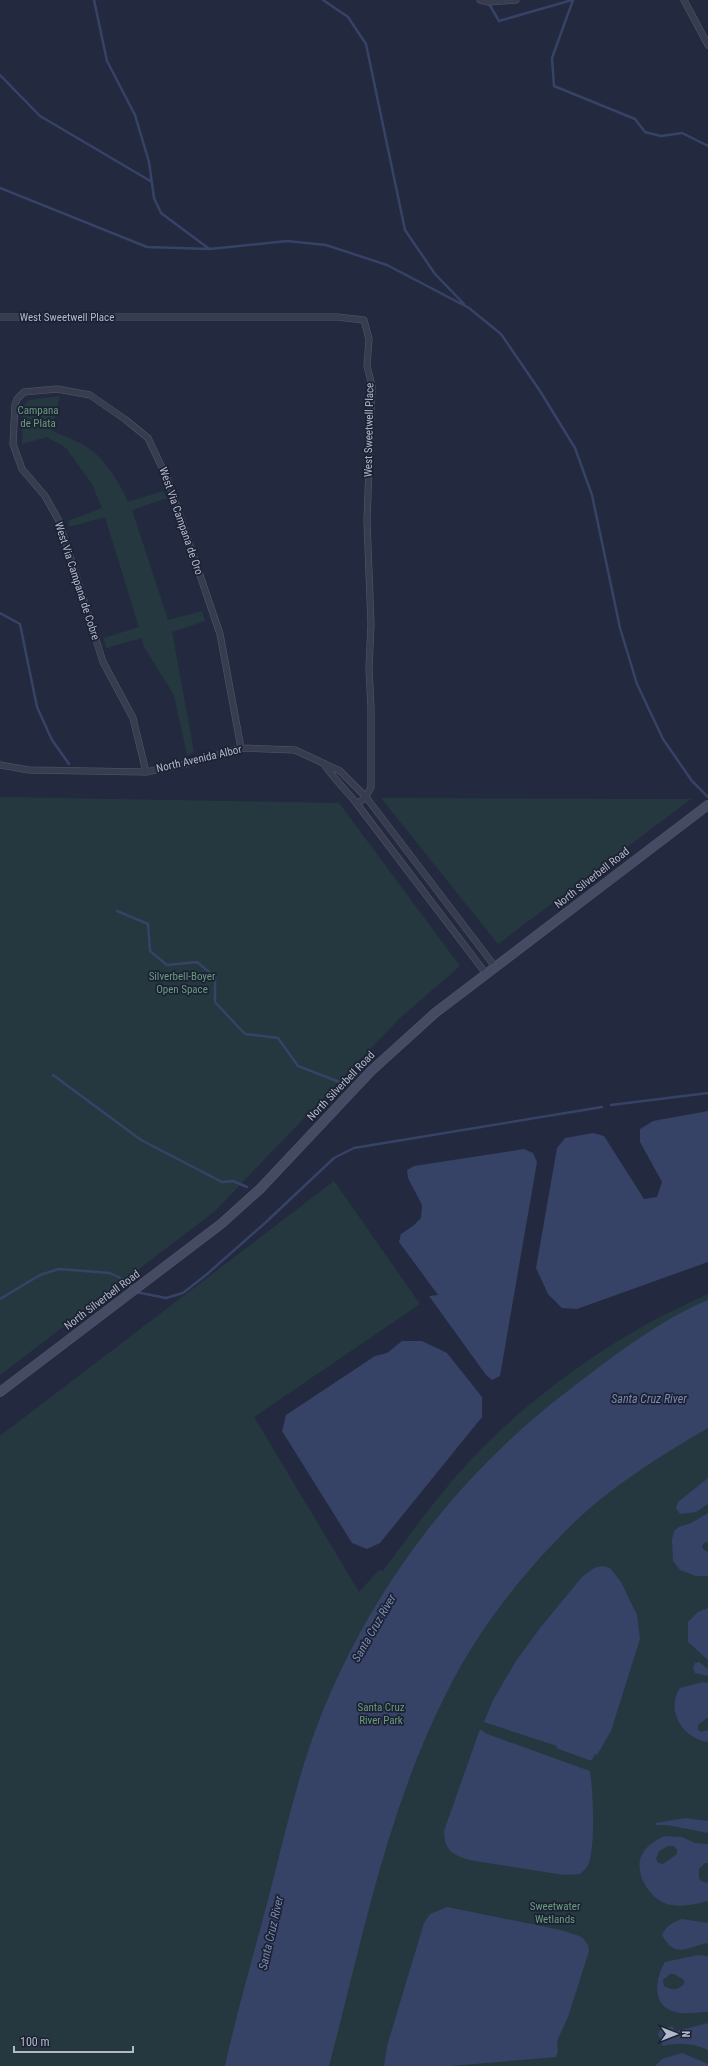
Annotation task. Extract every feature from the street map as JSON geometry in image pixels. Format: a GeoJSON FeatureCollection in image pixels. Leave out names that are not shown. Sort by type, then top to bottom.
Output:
{"type":"FeatureCollection","features":[{"type":"Feature","properties":{"kind":"main road","name":"North Silverbell Road"},"geometry":{"type":"LineString","coordinates":[[0,1392],[221,1224],[260,1189],[371,1071],[435,1013],[487,975],[708,805]]}},
{"type":"Feature","properties":{"kind":"street"},"geometry":{"type":"LineString","coordinates":[[480,0],[488,2],[516,0]]}},
{"type":"Feature","properties":{"kind":"street"},"geometry":{"type":"LineString","coordinates":[[684,0],[708,45]]}},
{"type":"Feature","properties":{"kind":"street","name":"West Sweetwell Place"},"geometry":{"type":"LineString","coordinates":[[0,317],[337,317],[364,320],[368,339],[367,366],[372,386],[367,521],[371,624],[369,668],[371,708],[371,788],[366,797]]}},
{"type":"Feature","properties":{"kind":"street","name":"West Via Campana de Oro"},"geometry":{"type":"LineString","coordinates":[[20,396],[24,392],[57,389],[90,395],[126,420],[148,438],[167,478],[220,634],[241,748]]}},
{"type":"Feature","properties":{"kind":"street","name":"West Via Campana de Cobre"},"geometry":{"type":"LineString","coordinates":[[20,396],[15,405],[13,444],[22,469],[45,496],[59,521],[103,662],[133,718],[146,772]]}},
{"type":"Feature","properties":{"kind":"street","name":"North Avenida Albor"},"geometry":{"type":"LineString","coordinates":[[0,764],[29,770],[146,772],[190,763],[241,748],[295,750],[340,771],[366,797],[496,968]]}},
{"type":"Feature","properties":{"kind":"street","name":"North Avenida Albor"},"geometry":{"type":"LineString","coordinates":[[324,764],[333,777],[345,788],[487,975]]}},
{"type":"Feature","properties":{"kind":"street"},"geometry":{"type":"LineString","coordinates":[[357,804],[366,797]]}},
{"type":"Feature","properties":{"kind":"street"},"geometry":{"type":"LineString","coordinates":[[389,846],[398,840]]}},
{"type":"Feature","properties":{"kind":"green space","name":"Campana de Plata"},"geometry":{"type":"Polygon","coordinates":[[[60,396],[51,430],[82,444],[97,455],[110,469],[128,502],[163,491],[167,498],[132,510],[168,620],[202,611],[205,621],[172,632],[194,752],[187,755],[174,695],[143,645],[142,638],[106,648],[104,638],[139,627],[105,517],[69,527],[68,521],[102,508],[92,484],[66,448],[47,437],[22,444],[23,406],[29,400],[60,396]]]}},
{"type":"Feature","properties":{"kind":"green space","name":"Silverbell-Boyer Open Space"},"geometry":{"type":"Polygon","coordinates":[[[0,797],[339,803],[460,966],[400,1018],[215,1211],[0,1375],[0,797]]]}},
{"type":"Feature","properties":{"kind":"green space"},"geometry":{"type":"Polygon","coordinates":[[[381,798],[691,799],[498,944],[381,798]]]}},
{"type":"Feature","properties":{"kind":"green space"},"geometry":{"type":"Polygon","coordinates":[[[334,1181],[420,1304],[254,1417],[359,1592],[379,1570],[383,1571],[430,1508],[468,1462],[521,1412],[564,1378],[610,1346],[656,1319],[708,1294],[708,2066],[0,2066],[0,1436],[334,1181]]]}},
{"type":"Feature","properties":{"kind":"water"},"geometry":{"type":"Polygon","coordinates":[[[708,1111],[708,1262],[577,1309],[562,1308],[548,1294],[536,1268],[557,1148],[565,1138],[593,1133],[604,1136],[644,1199],[657,1197],[662,1182],[640,1142],[640,1129],[653,1121],[708,1111]]]}},
{"type":"Feature","properties":{"kind":"water"},"geometry":{"type":"Polygon","coordinates":[[[524,1149],[533,1153],[537,1162],[500,1376],[492,1380],[486,1375],[429,1296],[438,1295],[399,1242],[401,1234],[413,1226],[421,1218],[422,1205],[408,1178],[407,1170],[414,1166],[524,1149]]]}},
{"type":"Feature","properties":{"kind":"water","name":"Santa Cruz River"},"geometry":{"type":"Polygon","coordinates":[[[708,1300],[708,1428],[658,1458],[626,1480],[596,1503],[561,1535],[523,1577],[489,1622],[473,1645],[446,1694],[425,1738],[407,1783],[392,1830],[365,1924],[329,2066],[225,2066],[292,1804],[312,1739],[341,1670],[365,1624],[392,1580],[422,1537],[455,1497],[490,1459],[528,1423],[636,1340],[671,1318],[708,1300]]]}},
{"type":"Feature","properties":{"kind":"water"},"geometry":{"type":"Polygon","coordinates":[[[402,1341],[422,1341],[447,1353],[482,1397],[482,1417],[380,1543],[367,1549],[352,1543],[282,1431],[286,1415],[375,1356],[387,1353],[402,1341]]]}},
{"type":"Feature","properties":{"kind":"water"},"geometry":{"type":"Polygon","coordinates":[[[708,1478],[708,1504],[696,1512],[680,1514],[676,1508],[678,1502],[708,1478]]]}},
{"type":"Feature","properties":{"kind":"water"},"geometry":{"type":"Polygon","coordinates":[[[708,1513],[708,1542],[704,1543],[702,1546],[704,1550],[708,1552],[708,1576],[696,1576],[680,1570],[673,1561],[672,1540],[674,1531],[679,1527],[691,1523],[708,1513]]]}},
{"type":"Feature","properties":{"kind":"water"},"geometry":{"type":"Polygon","coordinates":[[[602,1566],[610,1568],[621,1582],[637,1615],[640,1639],[611,1731],[597,1755],[595,1754],[592,1760],[589,1760],[556,1748],[557,1746],[484,1722],[493,1700],[516,1661],[540,1628],[582,1577],[594,1568],[602,1566]]]}},
{"type":"Feature","properties":{"kind":"water"},"geometry":{"type":"Polygon","coordinates":[[[708,1608],[708,1660],[688,1642],[688,1622],[698,1612],[708,1608]]]}},
{"type":"Feature","properties":{"kind":"water"},"geometry":{"type":"Polygon","coordinates":[[[699,1662],[708,1669],[708,1676],[695,1673],[693,1669],[695,1663],[699,1662]]]}},
{"type":"Feature","properties":{"kind":"water"},"geometry":{"type":"Polygon","coordinates":[[[703,1682],[708,1683],[708,1717],[698,1725],[698,1730],[701,1732],[708,1730],[708,1742],[699,1740],[684,1729],[676,1714],[675,1705],[676,1697],[680,1688],[703,1682]]]}},
{"type":"Feature","properties":{"kind":"water"},"geometry":{"type":"Polygon","coordinates":[[[480,1729],[487,1734],[590,1771],[593,1804],[591,1857],[588,1865],[580,1874],[564,1875],[469,1860],[450,1851],[444,1837],[444,1831],[480,1729]]]}},
{"type":"Feature","properties":{"kind":"water"},"geometry":{"type":"Polygon","coordinates":[[[685,1818],[708,1821],[708,1833],[667,1825],[655,1825],[656,1823],[685,1818]]]}},
{"type":"Feature","properties":{"kind":"water"},"geometry":{"type":"Polygon","coordinates":[[[664,1836],[682,1837],[695,1843],[708,1844],[708,1863],[705,1863],[699,1869],[699,1878],[701,1881],[708,1883],[708,1901],[676,1906],[671,1905],[657,1899],[646,1887],[640,1872],[641,1857],[648,1847],[664,1836]],[[668,1846],[659,1851],[656,1859],[658,1863],[663,1864],[677,1854],[677,1850],[674,1846],[668,1846]]]}},
{"type":"Feature","properties":{"kind":"water"},"geometry":{"type":"Polygon","coordinates":[[[447,1907],[561,1930],[582,1937],[588,1945],[589,1951],[568,2017],[557,2041],[558,2052],[556,2057],[450,2066],[384,2066],[387,2046],[424,1923],[430,1914],[447,1907]]]}},
{"type":"Feature","properties":{"kind":"water"},"geometry":{"type":"Polygon","coordinates":[[[682,1919],[708,1923],[708,1943],[683,1950],[672,1947],[667,1943],[662,1935],[670,1925],[682,1919]]]}},
{"type":"Feature","properties":{"kind":"water"},"geometry":{"type":"Polygon","coordinates":[[[698,1955],[708,1956],[708,2012],[680,2013],[664,2006],[660,2000],[657,1985],[661,1969],[665,1962],[698,1955]],[[670,1974],[663,1980],[664,1986],[674,1989],[679,1988],[684,1984],[684,1980],[674,1974],[670,1974]]]}},
{"type":"Feature","properties":{"kind":"water"},"geometry":{"type":"Polygon","coordinates":[[[708,2023],[708,2050],[686,2044],[663,2046],[658,2034],[660,2030],[673,2026],[674,2030],[677,2031],[708,2023]]]}},
{"type":"Feature","properties":{"kind":"water"},"geometry":{"type":"Polygon","coordinates":[[[682,2053],[708,2064],[708,2066],[655,2066],[662,2059],[682,2053]]]}},
{"type":"Feature","properties":{"kind":"waterway"},"geometry":{"type":"LineString","coordinates":[[94,0],[107,61],[135,115],[149,162],[154,198],[161,213],[208,248]]}},
{"type":"Feature","properties":{"kind":"waterway"},"geometry":{"type":"LineString","coordinates":[[323,0],[348,17],[366,44],[405,230],[435,274],[464,304]]}},
{"type":"Feature","properties":{"kind":"waterway"},"geometry":{"type":"LineString","coordinates":[[488,2],[499,21],[572,0]]}},
{"type":"Feature","properties":{"kind":"waterway"},"geometry":{"type":"LineString","coordinates":[[573,0],[552,58],[554,86],[635,119],[645,132],[661,136],[682,133],[708,146]]}},
{"type":"Feature","properties":{"kind":"waterway"},"geometry":{"type":"LineString","coordinates":[[0,75],[40,116],[152,182]]}},
{"type":"Feature","properties":{"kind":"waterway"},"geometry":{"type":"LineString","coordinates":[[0,188],[147,247],[209,249],[287,241],[326,245],[387,265],[469,308],[501,334],[540,391],[575,448],[592,495],[620,628],[637,684],[663,739],[692,781],[708,797]]}},
{"type":"Feature","properties":{"kind":"waterway"},"geometry":{"type":"LineString","coordinates":[[0,613],[20,624],[37,707],[52,740],[69,764]]}},
{"type":"Feature","properties":{"kind":"waterway"},"geometry":{"type":"LineString","coordinates":[[117,911],[148,924],[150,951],[167,965],[197,962],[215,977],[215,1002],[245,1034],[278,1038],[298,1066],[347,1085]]}},
{"type":"Feature","properties":{"kind":"waterway"},"geometry":{"type":"LineString","coordinates":[[53,1075],[141,1140],[222,1182],[233,1181],[247,1187]]}},
{"type":"Feature","properties":{"kind":"waterway"},"geometry":{"type":"LineString","coordinates":[[611,1105],[708,1093]]}},
{"type":"Feature","properties":{"kind":"waterway"},"geometry":{"type":"LineString","coordinates":[[136,1292],[166,1298],[183,1293],[206,1275],[265,1223],[334,1158],[354,1148],[602,1107]]}},
{"type":"Feature","properties":{"kind":"waterway"},"geometry":{"type":"LineString","coordinates":[[0,1299],[40,1275],[59,1269],[110,1273],[128,1282],[132,1288]]}},
{"type":"Feature","properties":{"kind":"park label","name":"Santa Cruz River Park"},"geometry":{"type":"Point","coordinates":[381,1713]}},
{"type":"Feature","properties":{"kind":"park label","name":"Sweetwater Wetlands"},"geometry":{"type":"Point","coordinates":[555,1912]}}]}
